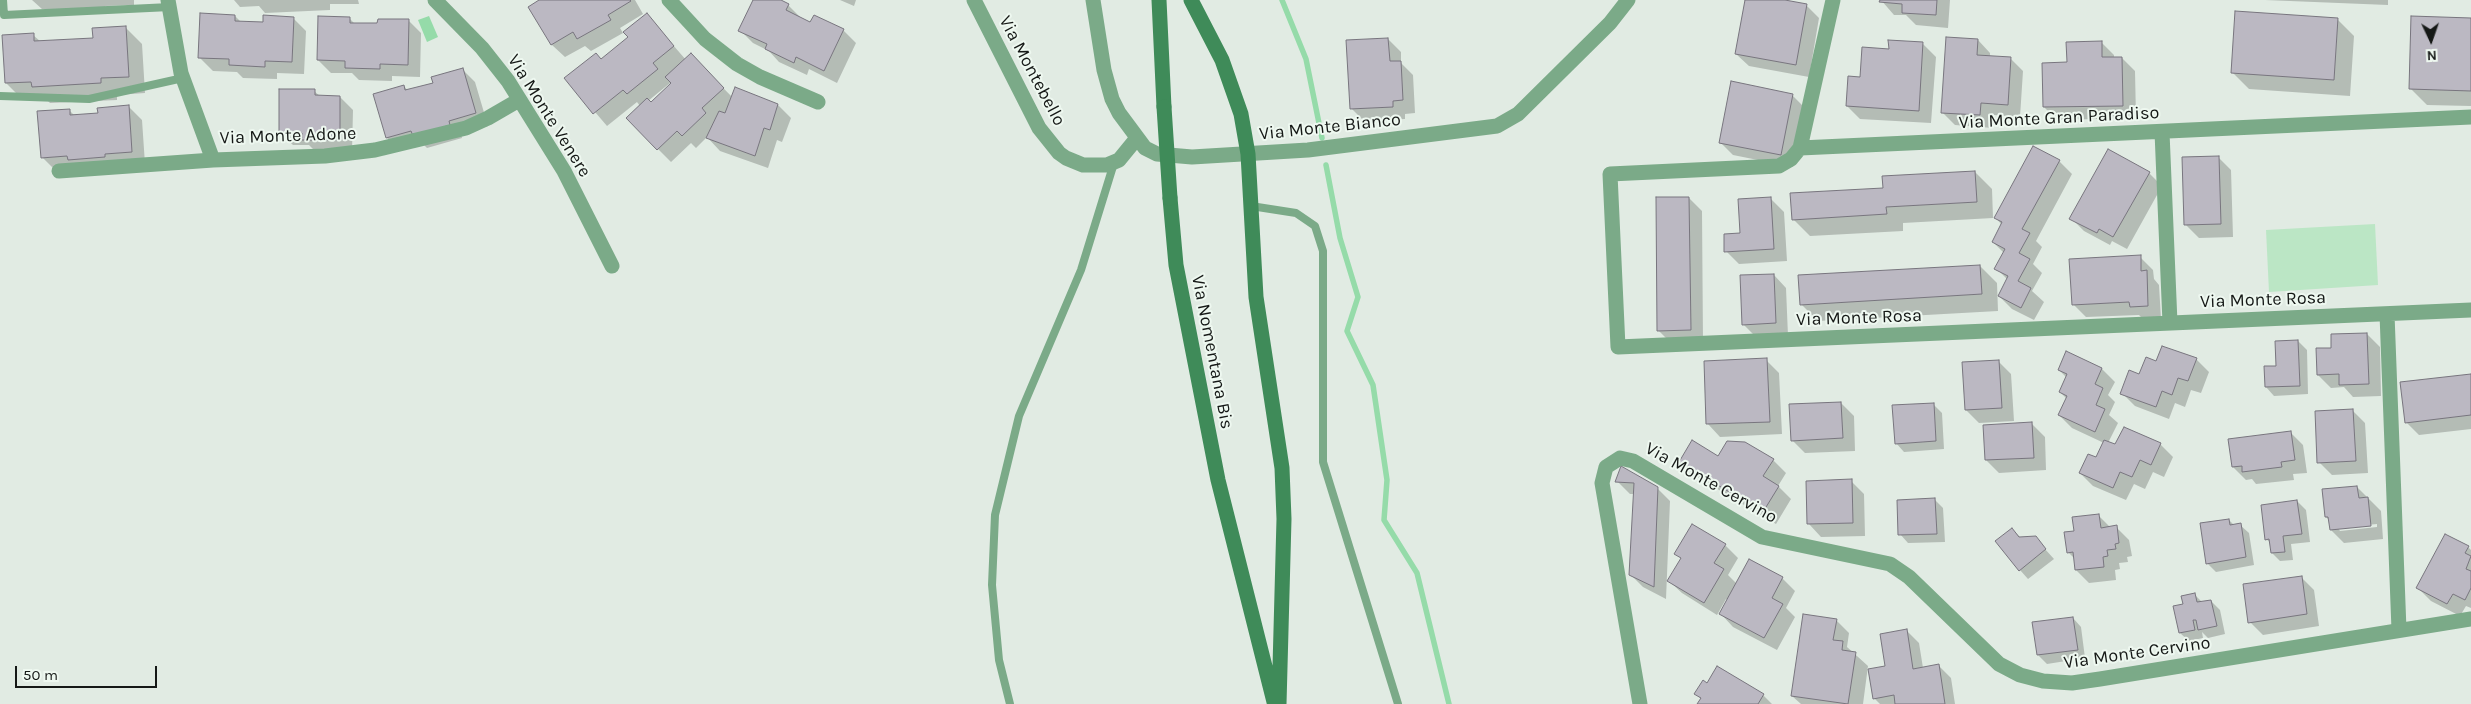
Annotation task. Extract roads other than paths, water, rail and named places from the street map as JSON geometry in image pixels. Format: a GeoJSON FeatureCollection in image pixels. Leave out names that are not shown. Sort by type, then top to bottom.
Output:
{"type":"FeatureCollection","features":[{"type":"Feature","properties":{"kind":"main road","name":"Via Nomentana Bis"},"geometry":{"type":"LineString","coordinates":[[1159,0],[1164,107],[1176,266],[1218,480],[1274,704]]}},
{"type":"Feature","properties":{"kind":"main road"},"geometry":{"type":"LineString","coordinates":[[1191,0],[1222,60],[1241,114],[1248,154],[1256,297],[1282,468],[1284,519],[1279,704]]}},
{"type":"Feature","properties":{"kind":"street","name":"Via Monte Venere"},"geometry":{"type":"LineString","coordinates":[[435,0],[489,56],[519,100],[564,171],[612,266]]}},
{"type":"Feature","properties":{"kind":"street"},"geometry":{"type":"LineString","coordinates":[[669,0],[705,39],[738,64],[760,77],[818,102]]}},
{"type":"Feature","properties":{"kind":"street","name":"Via Montebello"},"geometry":{"type":"LineString","coordinates":[[974,0],[1039,128],[1048,142],[1066,158],[1075,163],[1098,166],[1114,162]]}},
{"type":"Feature","properties":{"kind":"street","name":"Via Monte Bianco"},"geometry":{"type":"LineString","coordinates":[[1093,0],[1104,70],[1112,99],[1119,113],[1145,148],[1157,154],[1173,156],[1248,154],[1317,149],[1489,129],[1506,123],[1518,114],[1610,23],[1628,0]]}},
{"type":"Feature","properties":{"kind":"street"},"geometry":{"type":"LineString","coordinates":[[1800,148],[1833,0]]}},
{"type":"Feature","properties":{"kind":"street","name":"Via Monte Adone"},"geometry":{"type":"LineString","coordinates":[[169,4],[183,78],[213,160],[325,156],[375,150],[466,128],[519,100]]}},
{"type":"Feature","properties":{"kind":"street","name":"Via Monte Gran Paradiso"},"geometry":{"type":"LineString","coordinates":[[1800,148],[2471,117]]}},
{"type":"Feature","properties":{"kind":"street"},"geometry":{"type":"LineString","coordinates":[[2162,132],[2170,323]]}},
{"type":"Feature","properties":{"kind":"street"},"geometry":{"type":"LineString","coordinates":[[1114,162],[1125,153],[1137,138]]}},
{"type":"Feature","properties":{"kind":"street","name":"Via Monte Rosa"},"geometry":{"type":"LineString","coordinates":[[1800,148],[1792,159],[1779,166],[1610,174],[1618,347],[2471,310]]}},
{"type":"Feature","properties":{"kind":"street"},"geometry":{"type":"LineString","coordinates":[[59,171],[213,160]]}},
{"type":"Feature","properties":{"kind":"street"},"geometry":{"type":"LineString","coordinates":[[2386,314],[2399,630]]}},
{"type":"Feature","properties":{"kind":"street","name":"Via Monte Cervino"},"geometry":{"type":"LineString","coordinates":[[1640,704],[1602,483],[1606,467],[1620,458],[1633,460],[1762,537],[1890,564],[1909,577],[1992,658],[2010,670],[2032,679],[2058,683],[2084,682],[2471,619]]}},
{"type":"Feature","properties":{"kind":"lane"},"geometry":{"type":"LineString","coordinates":[[3,0],[4,15],[169,4]]}},
{"type":"Feature","properties":{"kind":"lane"},"geometry":{"type":"LineString","coordinates":[[0,96],[82,99],[183,78]]}},
{"type":"Feature","properties":{"kind":"lane"},"geometry":{"type":"LineString","coordinates":[[1010,704],[999,660],[992,585],[995,515],[1019,416],[1081,270],[1114,162]]}},
{"type":"Feature","properties":{"kind":"lane"},"geometry":{"type":"LineString","coordinates":[[1251,206],[1296,213],[1315,226],[1323,251],[1323,462],[1398,704]]}},
{"type":"Feature","properties":{"kind":"waterway"},"geometry":{"type":"LineString","coordinates":[[1282,0],[1306,59],[1322,138]]}},
{"type":"Feature","properties":{"kind":"waterway"},"geometry":{"type":"LineString","coordinates":[[1326,165],[1340,238],[1358,297],[1347,331],[1373,385],[1387,480],[1384,520],[1417,573],[1449,704]]}}]}
